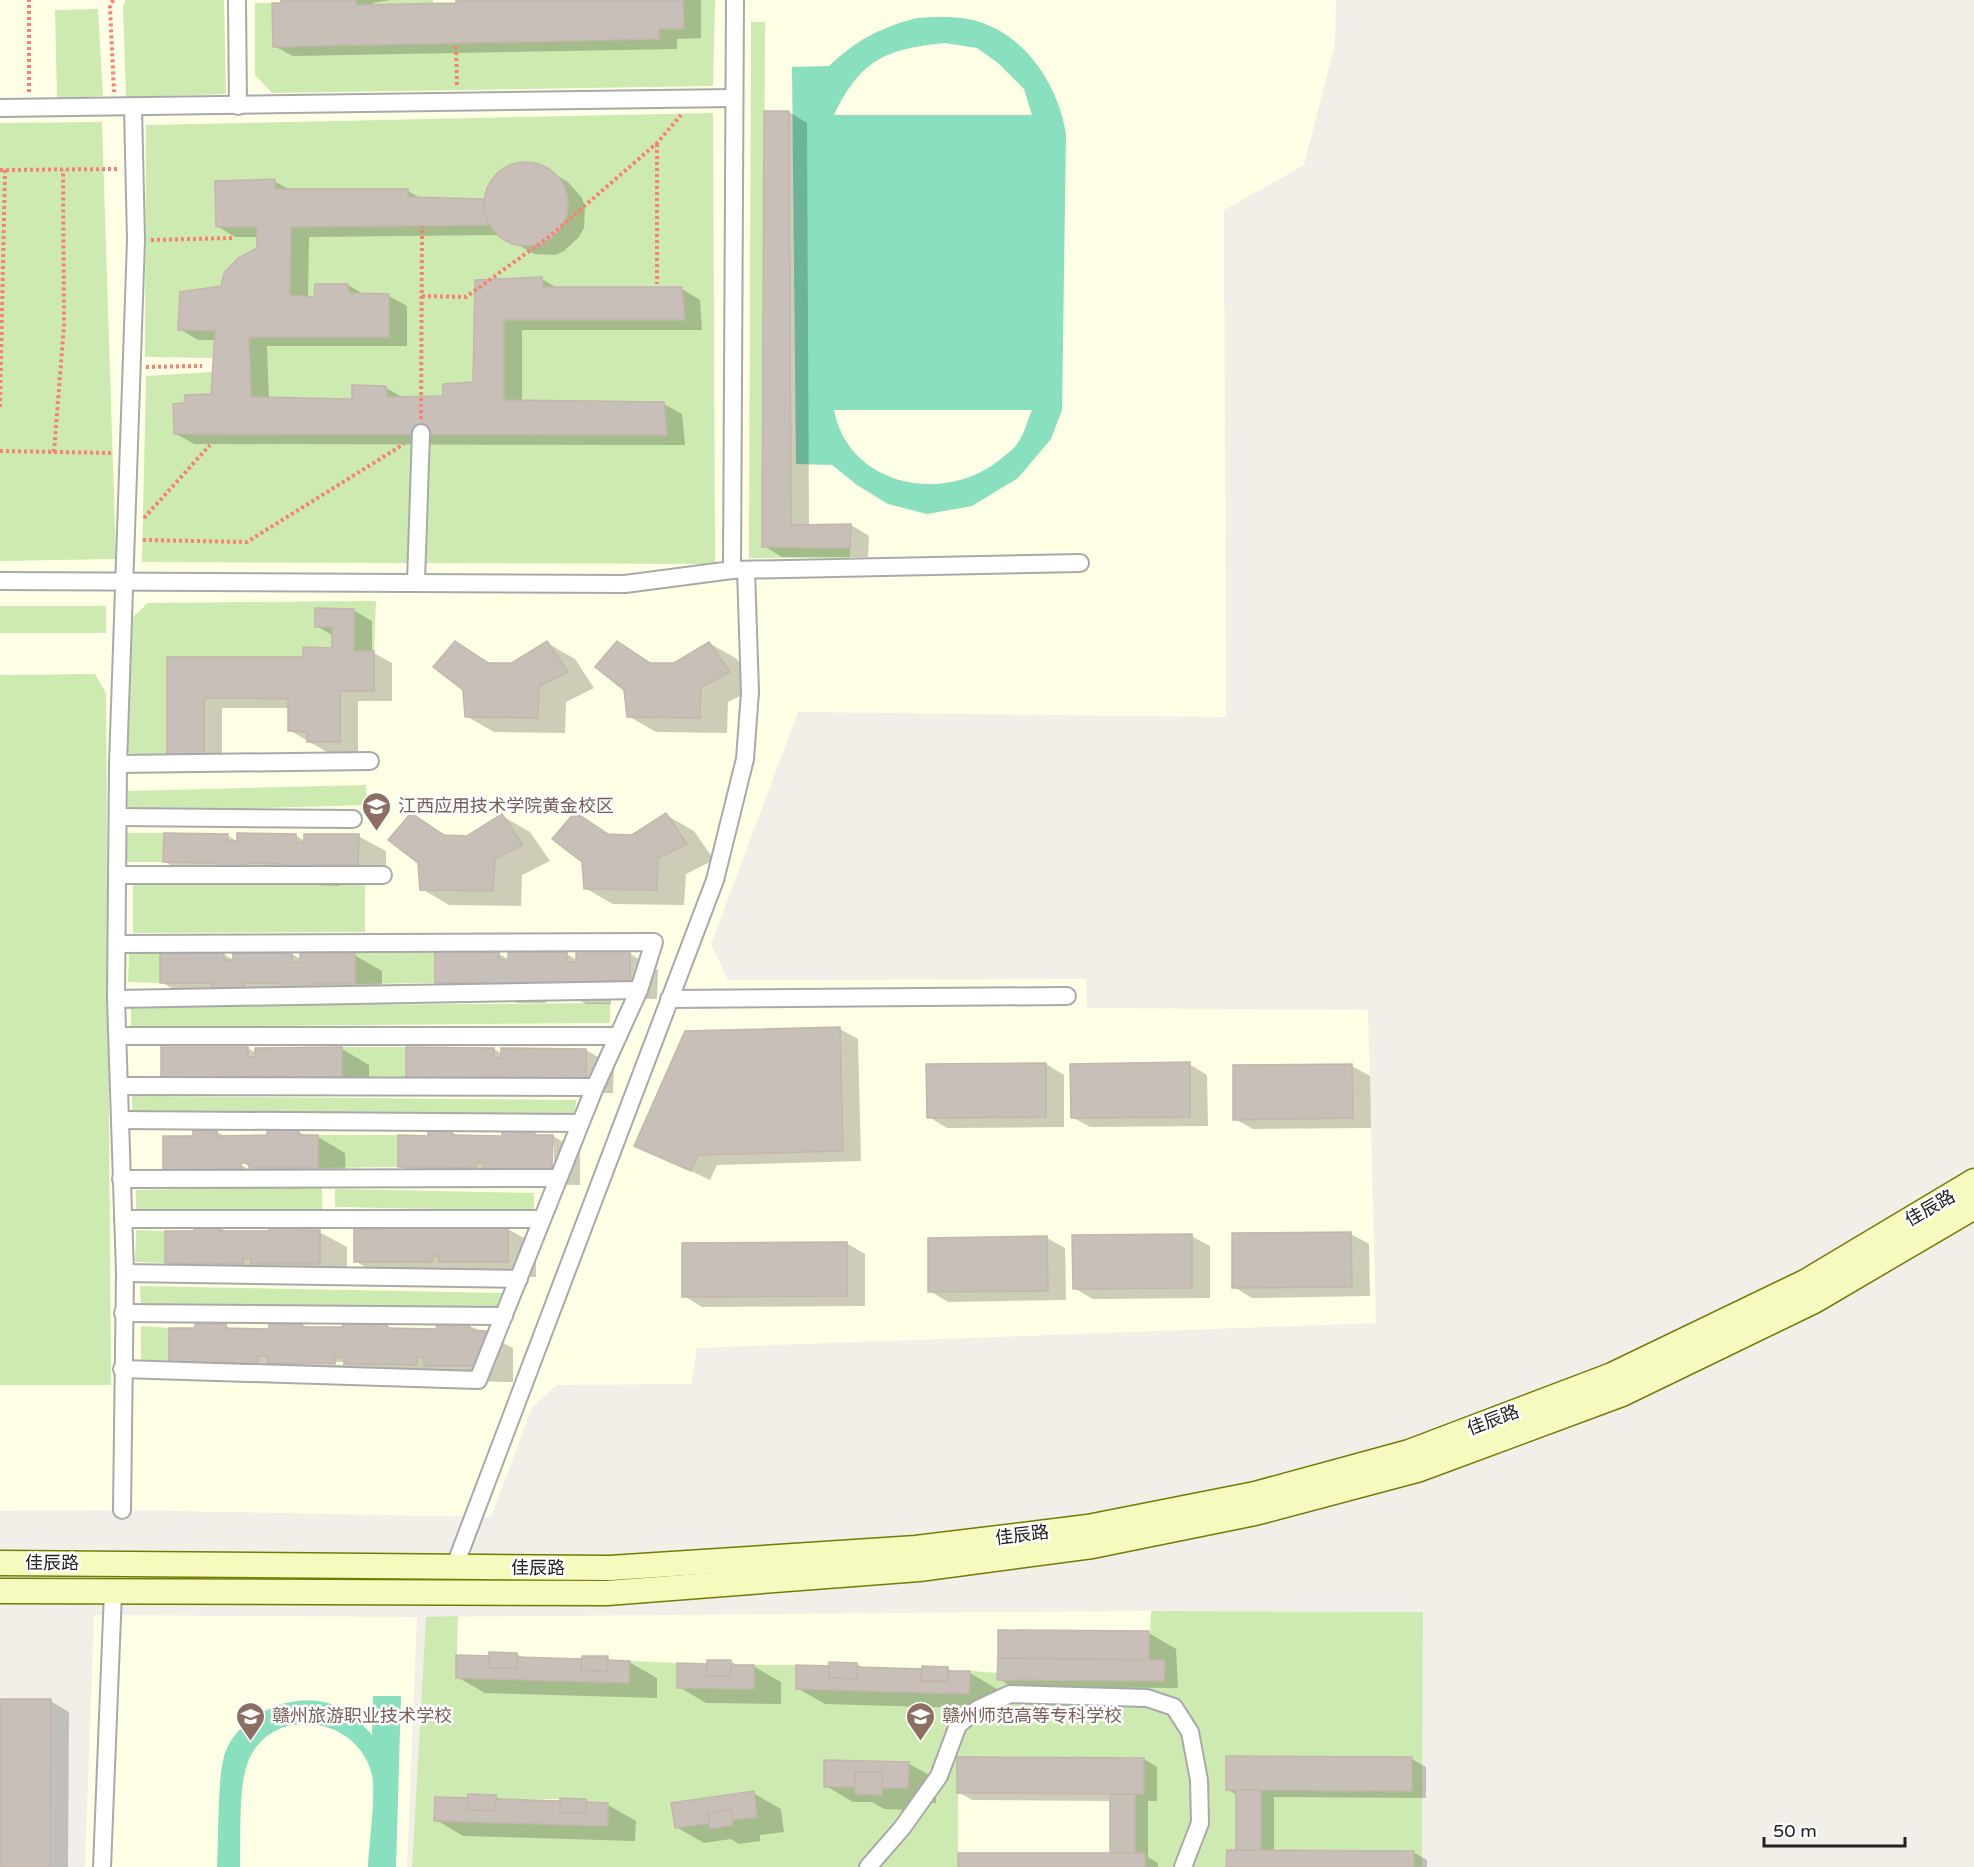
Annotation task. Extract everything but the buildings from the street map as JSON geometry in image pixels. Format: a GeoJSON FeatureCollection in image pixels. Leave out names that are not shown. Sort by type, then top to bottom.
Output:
{"type":"FeatureCollection","features":[{"type":"Feature","properties":{"kind":"main road","name":"佳辰路"},"geometry":{"type":"LineString","coordinates":[[0,1563],[610,1568],[916,1548],[1088,1527],[1255,1494],[1409,1452],[1612,1375],[1805,1282],[1974,1181]]}},
{"type":"Feature","properties":{"kind":"main road","name":"佳辰路"},"geometry":{"type":"LineString","coordinates":[[0,1591],[607,1593],[920,1569],[1092,1546],[1254,1514],[1417,1470],[1622,1394],[1814,1301],[1974,1207]]}},
{"type":"Feature","properties":{"kind":"street"},"geometry":{"type":"LineString","coordinates":[[237,0],[238,106]]}},
{"type":"Feature","properties":{"kind":"street"},"geometry":{"type":"LineString","coordinates":[[454,1568],[715,880],[745,759],[750,692],[739,570],[733,98],[735,0]]}},
{"type":"Feature","properties":{"kind":"street"},"geometry":{"type":"LineString","coordinates":[[0,108],[733,98]]}},
{"type":"Feature","properties":{"kind":"street"},"geometry":{"type":"LineString","coordinates":[[122,1510],[125,1273],[117,999],[118,764],[136,240],[133,107]]}},
{"type":"Feature","properties":{"kind":"street"},"geometry":{"type":"LineString","coordinates":[[416,581],[421,433]]}},
{"type":"Feature","properties":{"kind":"street"},"geometry":{"type":"LineString","coordinates":[[0,580],[625,584],[739,570],[1080,563]]}},
{"type":"Feature","properties":{"kind":"street"},"geometry":{"type":"LineString","coordinates":[[118,764],[370,761]]}},
{"type":"Feature","properties":{"kind":"street"},"geometry":{"type":"LineString","coordinates":[[118,816],[353,819]]}},
{"type":"Feature","properties":{"kind":"street"},"geometry":{"type":"LineString","coordinates":[[118,874],[383,875]]}},
{"type":"Feature","properties":{"kind":"street"},"geometry":{"type":"LineString","coordinates":[[119,945],[654,942],[639,990],[557,1178],[478,1380],[122,1369]]}},
{"type":"Feature","properties":{"kind":"street"},"geometry":{"type":"LineString","coordinates":[[117,999],[639,990]]}},
{"type":"Feature","properties":{"kind":"street"},"geometry":{"type":"LineString","coordinates":[[669,999],[1067,996]]}},
{"type":"Feature","properties":{"kind":"street"},"geometry":{"type":"LineString","coordinates":[[118,1036],[618,1036]]}},
{"type":"Feature","properties":{"kind":"street"},"geometry":{"type":"LineString","coordinates":[[120,1086],[595,1087]]}},
{"type":"Feature","properties":{"kind":"street"},"geometry":{"type":"LineString","coordinates":[[120,1120],[580,1123]]}},
{"type":"Feature","properties":{"kind":"street"},"geometry":{"type":"LineString","coordinates":[[121,1179],[557,1178]]}},
{"type":"Feature","properties":{"kind":"street"},"geometry":{"type":"LineString","coordinates":[[123,1219],[541,1220]]}},
{"type":"Feature","properties":{"kind":"street"},"geometry":{"type":"LineString","coordinates":[[125,1273],[519,1279]]}},
{"type":"Feature","properties":{"kind":"street"},"geometry":{"type":"LineString","coordinates":[[123,1313],[504,1316]]}},
{"type":"Feature","properties":{"kind":"street"},"geometry":{"type":"LineString","coordinates":[[102,1867],[113,1592]]}},
{"type":"Feature","properties":{"kind":"street"},"geometry":{"type":"LineString","coordinates":[[868,1867],[902,1828],[939,1776],[958,1725],[978,1709],[1010,1694],[1147,1698],[1174,1707],[1190,1732],[1199,1780],[1200,1823],[1183,1867]]}},
{"type":"Feature","properties":{"kind":"path"},"geometry":{"type":"LineString","coordinates":[[29,0],[29,108]]}},
{"type":"Feature","properties":{"kind":"path"},"geometry":{"type":"LineString","coordinates":[[113,0],[110,7],[114,107]]}},
{"type":"Feature","properties":{"kind":"path"},"geometry":{"type":"LineString","coordinates":[[456,46],[458,101]]}},
{"type":"Feature","properties":{"kind":"path"},"geometry":{"type":"LineString","coordinates":[[422,296],[466,297],[550,236],[657,143],[696,98]]}},
{"type":"Feature","properties":{"kind":"path"},"geometry":{"type":"LineString","coordinates":[[657,143],[657,284]]}},
{"type":"Feature","properties":{"kind":"path"},"geometry":{"type":"LineString","coordinates":[[0,407],[3,170],[134,169]]}},
{"type":"Feature","properties":{"kind":"path"},"geometry":{"type":"LineString","coordinates":[[54,452],[64,325],[63,170]]}},
{"type":"Feature","properties":{"kind":"path"},"geometry":{"type":"LineString","coordinates":[[124,540],[247,542],[421,433],[422,226]]}},
{"type":"Feature","properties":{"kind":"path"},"geometry":{"type":"LineString","coordinates":[[136,240],[233,238]]}},
{"type":"Feature","properties":{"kind":"path"},"geometry":{"type":"LineString","coordinates":[[131,368],[202,366]]}},
{"type":"Feature","properties":{"kind":"path"},"geometry":{"type":"LineString","coordinates":[[124,540],[210,445]]}},
{"type":"Feature","properties":{"kind":"path"},"geometry":{"type":"LineString","coordinates":[[0,451],[128,453]]}},
{"type":"Feature","properties":{"kind":"shaded area","name":"江西应用技术学院黄金校区"},"geometry":{"type":"Polygon","coordinates":[[[0,0],[1336,0],[1335,44],[1304,165],[1224,210],[1226,717],[798,712],[711,944],[728,980],[1086,979],[1087,1008],[1368,1010],[1376,1323],[697,1348],[691,1384],[557,1385],[532,1407],[491,1517],[122,1510],[0,1511],[0,0]]]}},
{"type":"Feature","properties":{"kind":"shaded area","name":"赣州师范高等专科学校"},"geometry":{"type":"Polygon","coordinates":[[[1151,1611],[1423,1612],[1422,1867],[412,1867],[426,1617],[1151,1611]]]}},
{"type":"Feature","properties":{"kind":"shaded area","name":"赣州旅游职业技术学校"},"geometry":{"type":"Polygon","coordinates":[[[94,1615],[417,1617],[407,1867],[85,1867],[94,1615]]]}},
{"type":"Feature","properties":{"kind":"green space"},"geometry":{"type":"Polygon","coordinates":[[[126,0],[224,0],[226,94],[126,97],[123,6],[126,0]]]}},
{"type":"Feature","properties":{"kind":"green space"},"geometry":{"type":"Polygon","coordinates":[[[356,0],[433,0],[433,4],[356,5],[356,0]]]}},
{"type":"Feature","properties":{"kind":"green space"},"geometry":{"type":"Polygon","coordinates":[[[683,0],[715,0],[713,86],[272,93],[255,75],[255,3],[272,3],[273,47],[659,39],[659,29],[683,29],[683,0]]]}},
{"type":"Feature","properties":{"kind":"green space"},"geometry":{"type":"Polygon","coordinates":[[[98,9],[103,96],[57,99],[55,10],[98,9]]]}},
{"type":"Feature","properties":{"kind":"green space"},"geometry":{"type":"Polygon","coordinates":[[[917,18],[962,18],[987,25],[1005,34],[1021,46],[1046,78],[1062,115],[1066,134],[1062,410],[1051,439],[1018,478],[972,506],[927,514],[888,504],[857,485],[832,465],[796,464],[792,67],[829,66],[880,30],[917,18]],[[945,43],[907,49],[878,60],[854,81],[834,115],[1032,115],[1024,89],[998,63],[977,48],[945,43]],[[834,410],[843,437],[859,457],[880,472],[904,481],[930,484],[956,481],[981,472],[1003,457],[1014,448],[1024,432],[1032,410],[834,410]]]}},
{"type":"Feature","properties":{"kind":"green space"},"geometry":{"type":"Polygon","coordinates":[[[751,22],[765,22],[762,547],[850,548],[850,558],[749,558],[751,22]]]}},
{"type":"Feature","properties":{"kind":"green space"},"geometry":{"type":"Polygon","coordinates":[[[713,113],[715,564],[142,562],[146,376],[212,372],[211,394],[185,395],[184,403],[173,404],[175,434],[666,435],[664,402],[504,400],[504,320],[685,320],[682,287],[543,287],[542,278],[475,280],[473,382],[443,384],[443,396],[387,397],[386,386],[353,385],[352,399],[251,397],[249,337],[389,336],[389,294],[349,293],[348,284],[315,284],[314,297],[290,295],[291,227],[489,225],[506,240],[523,246],[540,243],[554,233],[564,220],[568,203],[564,187],[547,168],[525,162],[510,165],[499,172],[489,186],[484,199],[408,197],[408,189],[275,189],[274,180],[215,181],[216,227],[257,227],[257,248],[238,258],[224,273],[221,286],[178,330],[215,331],[213,358],[145,357],[146,125],[713,113]]]}},
{"type":"Feature","properties":{"kind":"green space"},"geometry":{"type":"Polygon","coordinates":[[[102,122],[116,559],[0,561],[0,123],[102,122]]]}},
{"type":"Feature","properties":{"kind":"green space"},"geometry":{"type":"Polygon","coordinates":[[[376,601],[374,651],[354,651],[354,609],[316,608],[315,627],[332,627],[332,648],[303,647],[303,657],[167,657],[167,757],[127,753],[130,620],[148,603],[376,601]]]}},
{"type":"Feature","properties":{"kind":"green space"},"geometry":{"type":"Polygon","coordinates":[[[0,606],[106,606],[106,633],[0,633],[0,606]]]}},
{"type":"Feature","properties":{"kind":"green space"},"geometry":{"type":"Polygon","coordinates":[[[95,674],[106,693],[111,1385],[0,1385],[0,675],[95,674]]]}},
{"type":"Feature","properties":{"kind":"green space"},"geometry":{"type":"Polygon","coordinates":[[[366,785],[367,805],[128,812],[128,791],[366,785]]]}},
{"type":"Feature","properties":{"kind":"green space"},"geometry":{"type":"Polygon","coordinates":[[[126,833],[164,833],[163,862],[126,862],[126,833]]]}},
{"type":"Feature","properties":{"kind":"green space"},"geometry":{"type":"Polygon","coordinates":[[[365,881],[365,932],[133,933],[133,882],[365,881]]]}},
{"type":"Feature","properties":{"kind":"green space"},"geometry":{"type":"Polygon","coordinates":[[[129,952],[160,952],[160,983],[128,982],[129,952]]]}},
{"type":"Feature","properties":{"kind":"green space"},"geometry":{"type":"Polygon","coordinates":[[[435,952],[435,983],[355,984],[355,953],[435,952]]]}},
{"type":"Feature","properties":{"kind":"green space"},"geometry":{"type":"Polygon","coordinates":[[[610,1003],[610,1023],[131,1027],[131,1006],[610,1003]]]}},
{"type":"Feature","properties":{"kind":"green space"},"geometry":{"type":"Polygon","coordinates":[[[342,1047],[406,1047],[406,1077],[342,1077],[342,1047]]]}},
{"type":"Feature","properties":{"kind":"green space"},"geometry":{"type":"Polygon","coordinates":[[[132,1096],[576,1100],[575,1115],[132,1111],[132,1096]]]}},
{"type":"Feature","properties":{"kind":"green space"},"geometry":{"type":"Polygon","coordinates":[[[318,1135],[398,1135],[398,1167],[318,1168],[318,1135]]]}},
{"type":"Feature","properties":{"kind":"green space"},"geometry":{"type":"Polygon","coordinates":[[[322,1186],[322,1209],[136,1213],[136,1190],[322,1186]]]}},
{"type":"Feature","properties":{"kind":"green space"},"geometry":{"type":"Polygon","coordinates":[[[335,1189],[534,1193],[534,1211],[335,1207],[335,1189]]]}},
{"type":"Feature","properties":{"kind":"green space"},"geometry":{"type":"Polygon","coordinates":[[[136,1230],[165,1231],[165,1263],[135,1262],[136,1230]]]}},
{"type":"Feature","properties":{"kind":"green space"},"geometry":{"type":"Polygon","coordinates":[[[140,1286],[505,1293],[498,1309],[141,1307],[140,1286]]]}},
{"type":"Feature","properties":{"kind":"green space"},"geometry":{"type":"Polygon","coordinates":[[[141,1326],[169,1328],[169,1362],[141,1362],[141,1326]]]}},
{"type":"Feature","properties":{"kind":"green space","name":"赣州师范高等专科学校"},"geometry":{"type":"Polygon","coordinates":[[[1151,1611],[1423,1612],[1422,1867],[1145,1867],[1135,1853],[1135,1794],[1144,1793],[1144,1758],[958,1757],[958,1867],[412,1867],[426,1617],[458,1616],[456,1678],[629,1683],[630,1661],[677,1663],[754,1688],[754,1665],[796,1665],[796,1689],[969,1694],[970,1671],[998,1673],[998,1680],[1164,1681],[1165,1660],[1149,1660],[1151,1611]],[[825,1761],[824,1787],[855,1787],[855,1794],[881,1795],[882,1788],[908,1788],[909,1762],[825,1761]],[[754,1791],[710,1823],[711,1829],[733,1825],[733,1820],[757,1816],[754,1791]],[[468,1794],[468,1798],[434,1821],[608,1825],[608,1803],[586,1802],[586,1799],[496,1799],[495,1795],[468,1794]]]}},
{"type":"Feature","properties":{"kind":"green space"},"geometry":{"type":"Polygon","coordinates":[[[373,1696],[401,1696],[396,1867],[368,1867],[373,1784],[364,1755],[350,1740],[333,1729],[314,1724],[294,1725],[275,1731],[259,1743],[248,1762],[243,1785],[240,1867],[217,1867],[222,1763],[232,1739],[242,1728],[254,1718],[282,1704],[313,1700],[328,1703],[347,1712],[372,1735],[373,1696]]]}},
{"type":"Feature","properties":{"kind":"place","name":"江西应用技术学院黄金校区"},"geometry":{"type":"Point","coordinates":[377,832]}},
{"type":"Feature","properties":{"kind":"place","name":"赣州旅游职业技术学校"},"geometry":{"type":"Point","coordinates":[251,1742]}},
{"type":"Feature","properties":{"kind":"place","name":"赣州师范高等专科学校"},"geometry":{"type":"Point","coordinates":[921,1742]}}]}
